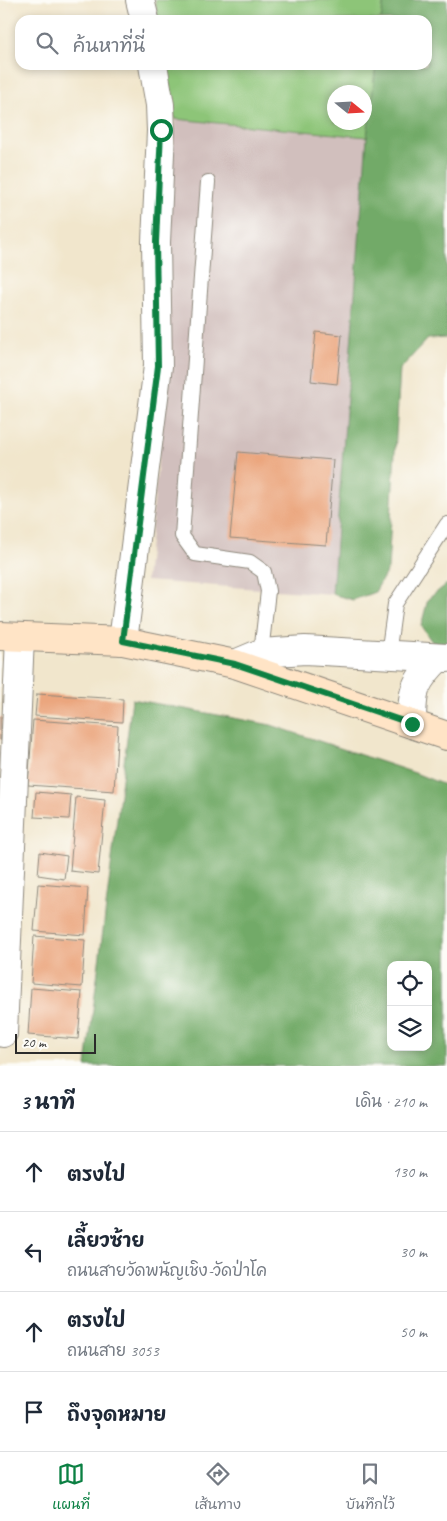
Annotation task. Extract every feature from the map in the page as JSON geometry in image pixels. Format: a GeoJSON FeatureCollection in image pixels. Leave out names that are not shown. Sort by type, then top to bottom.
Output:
{"type":"FeatureCollection","features":[{"type":"Feature","properties":{"kind":"main road"},"geometry":{"type":"LineString","coordinates":[[10,636],[123,641],[235,664],[447,736]]}},
{"type":"Feature","properties":{"kind":"street"},"geometry":{"type":"LineString","coordinates":[[140,0],[143,15]]}},
{"type":"Feature","properties":{"kind":"street"},"geometry":{"type":"LineString","coordinates":[[123,641],[158,366],[156,242],[161,130],[160,105],[154,70]]}},
{"type":"Feature","properties":{"kind":"street"},"geometry":{"type":"LineString","coordinates":[[3,1033],[10,636]]}},
{"type":"Feature","properties":{"kind":"street"},"geometry":{"type":"LineString","coordinates":[[235,664],[261,653],[305,650],[442,658]]}},
{"type":"Feature","properties":{"kind":"street"},"geometry":{"type":"LineString","coordinates":[[412,724],[412,698],[420,676],[442,658]]}},
{"type":"Feature","properties":{"kind":"lane"},"geometry":{"type":"LineString","coordinates":[[208,182],[182,536],[195,554],[250,562],[264,572],[268,591],[261,653]]}},
{"type":"Feature","properties":{"kind":"lane"},"geometry":{"type":"LineString","coordinates":[[388,655],[395,604],[447,524]]}},
{"type":"Feature","properties":{"kind":"shaded area"},"geometry":{"type":"Polygon","coordinates":[[[175,119],[367,137],[332,594],[146,581],[168,363],[166,237],[175,119]]]}},
{"type":"Feature","properties":{"kind":"green space"},"geometry":{"type":"Polygon","coordinates":[[[155,0],[384,0],[382,15],[157,15],[155,0]]]}},
{"type":"Feature","properties":{"kind":"green space"},"geometry":{"type":"Polygon","coordinates":[[[384,0],[447,0],[447,338],[428,339],[400,369],[388,569],[375,592],[353,600],[332,594],[367,137],[368,130],[372,130],[372,97],[375,70],[432,70],[432,15],[382,15],[384,0]]]}},
{"type":"Feature","properties":{"kind":"green space"},"geometry":{"type":"Polygon","coordinates":[[[167,70],[375,70],[372,97],[372,85],[327,85],[327,130],[368,130],[367,137],[175,119],[167,70]]]}},
{"type":"Feature","properties":{"kind":"green space"},"geometry":{"type":"Polygon","coordinates":[[[447,584],[447,643],[432,642],[421,626],[428,599],[447,584]]]}},
{"type":"Feature","properties":{"kind":"green space"},"geometry":{"type":"Polygon","coordinates":[[[132,699],[271,725],[415,773],[447,786],[447,1066],[86,1066],[132,699]]]}},
{"type":"Feature","properties":{"kind":"building"},"geometry":{"type":"Polygon","coordinates":[[[316,332],[342,335],[337,384],[311,381],[316,332]]]}},
{"type":"Feature","properties":{"kind":"building"},"geometry":{"type":"Polygon","coordinates":[[[238,452],[333,460],[326,545],[230,538],[238,452]]]}},
{"type":"Feature","properties":{"kind":"building"},"geometry":{"type":"Polygon","coordinates":[[[37,694],[123,699],[122,722],[35,716],[37,694]]]}},
{"type":"Feature","properties":{"kind":"building"},"geometry":{"type":"Polygon","coordinates":[[[0,717],[3,717],[1,740],[0,740],[0,717]]]}},
{"type":"Feature","properties":{"kind":"building"},"geometry":{"type":"Polygon","coordinates":[[[33,720],[118,726],[114,791],[28,785],[33,720]]]}},
{"type":"Feature","properties":{"kind":"building"},"geometry":{"type":"Polygon","coordinates":[[[36,792],[71,795],[69,819],[34,817],[36,792]]]}},
{"type":"Feature","properties":{"kind":"building"},"geometry":{"type":"Polygon","coordinates":[[[76,797],[105,800],[98,874],[70,871],[76,797]]]}},
{"type":"Feature","properties":{"kind":"building"},"geometry":{"type":"Polygon","coordinates":[[[40,852],[67,856],[64,879],[38,875],[40,852]]]}},
{"type":"Feature","properties":{"kind":"building"},"geometry":{"type":"Polygon","coordinates":[[[38,884],[88,888],[85,935],[34,931],[38,884]]]}},
{"type":"Feature","properties":{"kind":"building"},"geometry":{"type":"Polygon","coordinates":[[[34,936],[85,940],[82,987],[31,983],[34,936]]]}},
{"type":"Feature","properties":{"kind":"building"},"geometry":{"type":"Polygon","coordinates":[[[31,988],[82,992],[78,1039],[28,1035],[31,988]]]}},
{"type":"Feature","properties":{"kind":"route"},"geometry":{"type":"LineString","coordinates":[[161,130],[156,242],[158,366],[123,641],[235,664],[412,724]]}}]}
